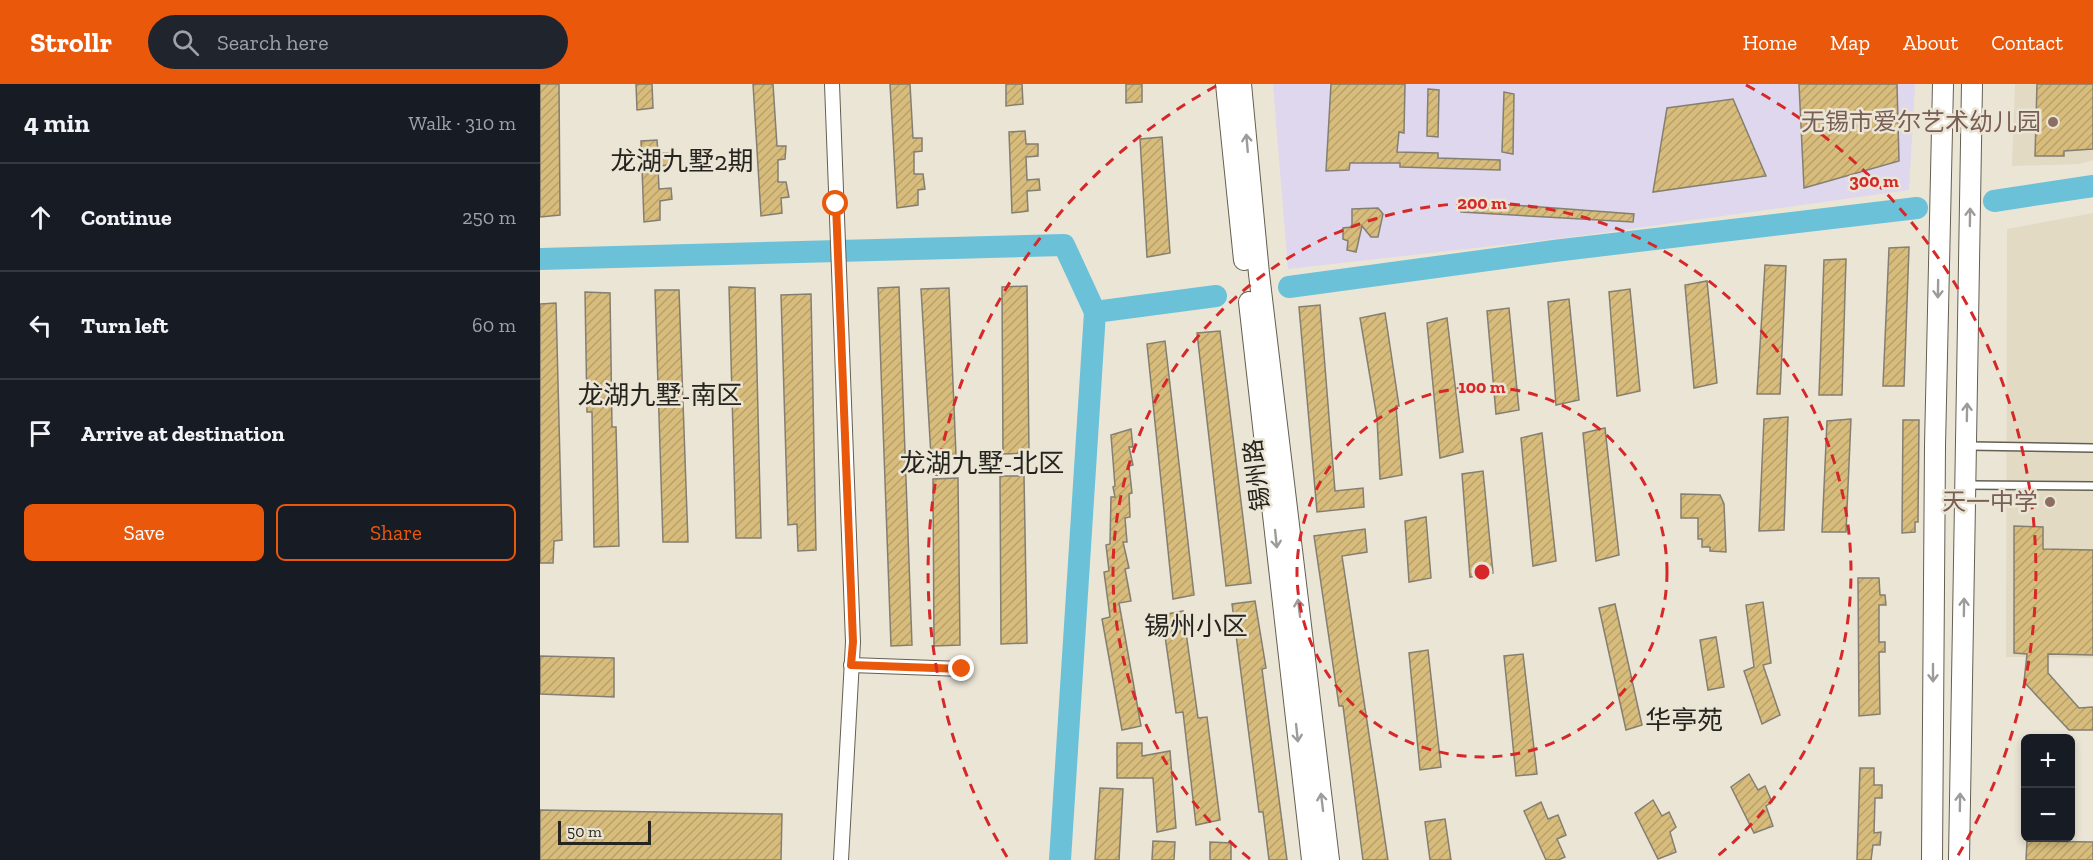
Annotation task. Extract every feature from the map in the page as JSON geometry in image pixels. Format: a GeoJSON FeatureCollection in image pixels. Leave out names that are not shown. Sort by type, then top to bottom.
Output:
{"type":"FeatureCollection","features":[{"type":"Feature","properties":{"kind":"street"},"geometry":{"type":"LineString","coordinates":[[832,84],[851,665],[842,860]]}},
{"type":"Feature","properties":{"kind":"street","name":"锡州路"},"geometry":{"type":"LineString","coordinates":[[1227,84],[1312,860]]}},
{"type":"Feature","properties":{"kind":"street","name":"锡州路"},"geometry":{"type":"LineString","coordinates":[[1241,84],[1259,274],[1329,860]]}},
{"type":"Feature","properties":{"kind":"street"},"geometry":{"type":"LineString","coordinates":[[1932,860],[1935,446],[1942,84]]}},
{"type":"Feature","properties":{"kind":"street"},"geometry":{"type":"LineString","coordinates":[[1959,860],[1972,84]]}},
{"type":"Feature","properties":{"kind":"street"},"geometry":{"type":"LineString","coordinates":[[851,665],[962,669]]}},
{"type":"Feature","properties":{"kind":"lane"},"geometry":{"type":"LineString","coordinates":[[1967,446],[2093,448]]}},
{"type":"Feature","properties":{"kind":"lane"},"geometry":{"type":"LineString","coordinates":[[1966,485],[2093,486]]}},
{"type":"Feature","properties":{"kind":"shaded area"},"geometry":{"type":"Polygon","coordinates":[[[1273,84],[1915,84],[1909,190],[1572,237],[1288,269],[1273,84]]]}},
{"type":"Feature","properties":{"kind":"shaded area","name":"无锡市爱尔艺术幼儿园"},"geometry":{"type":"Polygon","coordinates":[[[2015,84],[2093,84],[2093,160],[2080,164],[2012,166],[2015,84]]]}},
{"type":"Feature","properties":{"kind":"shaded area","name":"天一中学"},"geometry":{"type":"Polygon","coordinates":[[[2093,213],[2093,658],[2006,657],[2007,229],[2093,213]]]}},
{"type":"Feature","properties":{"kind":"building"},"geometry":{"type":"Polygon","coordinates":[[[540,84],[559,84],[560,215],[540,217],[540,84]]]}},
{"type":"Feature","properties":{"kind":"building"},"geometry":{"type":"Polygon","coordinates":[[[636,84],[652,84],[653,108],[637,110],[636,84]]]}},
{"type":"Feature","properties":{"kind":"building"},"geometry":{"type":"Polygon","coordinates":[[[753,84],[773,84],[777,146],[786,146],[785,159],[778,160],[778,182],[786,182],[789,197],[781,198],[782,213],[761,216],[753,84]]]}},
{"type":"Feature","properties":{"kind":"building"},"geometry":{"type":"Polygon","coordinates":[[[890,84],[910,84],[913,138],[922,138],[922,151],[914,152],[914,174],[923,174],[925,189],[918,190],[918,205],[897,208],[890,84]]]}},
{"type":"Feature","properties":{"kind":"building"},"geometry":{"type":"Polygon","coordinates":[[[1006,84],[1022,84],[1023,104],[1006,106],[1006,84]]]}},
{"type":"Feature","properties":{"kind":"building"},"geometry":{"type":"Polygon","coordinates":[[[1126,84],[1142,84],[1142,102],[1126,103],[1126,84]]]}},
{"type":"Feature","properties":{"kind":"building"},"geometry":{"type":"Polygon","coordinates":[[[1331,84],[1405,84],[1404,133],[1399,132],[1397,152],[1438,153],[1438,158],[1500,160],[1500,170],[1400,167],[1400,163],[1350,163],[1349,170],[1326,171],[1331,84]]]}},
{"type":"Feature","properties":{"kind":"building"},"geometry":{"type":"Polygon","coordinates":[[[1799,84],[1897,84],[1899,161],[1804,188],[1799,84]]]}},
{"type":"Feature","properties":{"kind":"building","name":"无锡市爱尔艺术幼儿园"},"geometry":{"type":"Polygon","coordinates":[[[2037,84],[2093,84],[2093,149],[2064,151],[2064,156],[2035,156],[2037,84]]]}},
{"type":"Feature","properties":{"kind":"building"},"geometry":{"type":"Polygon","coordinates":[[[1428,89],[1439,90],[1438,137],[1427,136],[1428,89]]]}},
{"type":"Feature","properties":{"kind":"building"},"geometry":{"type":"Polygon","coordinates":[[[1504,92],[1514,94],[1513,154],[1502,152],[1504,92]]]}},
{"type":"Feature","properties":{"kind":"building"},"geometry":{"type":"Polygon","coordinates":[[[1733,99],[1766,176],[1653,192],[1667,108],[1733,99]]]}},
{"type":"Feature","properties":{"kind":"building"},"geometry":{"type":"Polygon","coordinates":[[[1025,131],[1026,144],[1038,144],[1038,156],[1026,157],[1027,180],[1039,179],[1040,190],[1027,191],[1028,211],[1012,213],[1009,132],[1025,131]]]}},
{"type":"Feature","properties":{"kind":"building"},"geometry":{"type":"Polygon","coordinates":[[[1162,137],[1170,253],[1147,257],[1140,139],[1162,137]]]}},
{"type":"Feature","properties":{"kind":"building"},"geometry":{"type":"Polygon","coordinates":[[[657,140],[658,153],[670,153],[671,165],[658,166],[659,189],[671,188],[672,199],[660,201],[660,220],[644,222],[641,141],[657,140]]]}},
{"type":"Feature","properties":{"kind":"building"},"geometry":{"type":"Polygon","coordinates":[[[1460,201],[1634,214],[1633,222],[1461,212],[1460,201]]]}},
{"type":"Feature","properties":{"kind":"building"},"geometry":{"type":"Polygon","coordinates":[[[1378,208],[1383,214],[1378,237],[1371,237],[1362,226],[1356,252],[1347,250],[1348,241],[1343,239],[1343,228],[1352,227],[1352,209],[1378,208]]]}},
{"type":"Feature","properties":{"kind":"building"},"geometry":{"type":"Polygon","coordinates":[[[1909,247],[1904,386],[1883,386],[1889,248],[1909,247]]]}},
{"type":"Feature","properties":{"kind":"building"},"geometry":{"type":"Polygon","coordinates":[[[1846,259],[1842,395],[1819,395],[1824,260],[1846,259]]]}},
{"type":"Feature","properties":{"kind":"building"},"geometry":{"type":"Polygon","coordinates":[[[1765,265],[1786,266],[1780,394],[1757,394],[1765,265]]]}},
{"type":"Feature","properties":{"kind":"building"},"geometry":{"type":"Polygon","coordinates":[[[1707,281],[1717,383],[1694,388],[1685,285],[1707,281]]]}},
{"type":"Feature","properties":{"kind":"building"},"geometry":{"type":"Polygon","coordinates":[[[1027,286],[1029,453],[1003,454],[1002,287],[1027,286]]]}},
{"type":"Feature","properties":{"kind":"building"},"geometry":{"type":"Polygon","coordinates":[[[729,287],[755,288],[761,538],[736,538],[729,287]]]}},
{"type":"Feature","properties":{"kind":"building"},"geometry":{"type":"Polygon","coordinates":[[[899,287],[912,645],[891,646],[878,288],[899,287]]]}},
{"type":"Feature","properties":{"kind":"building"},"geometry":{"type":"Polygon","coordinates":[[[949,288],[956,455],[931,456],[921,289],[949,288]]]}},
{"type":"Feature","properties":{"kind":"building"},"geometry":{"type":"Polygon","coordinates":[[[1630,289],[1640,391],[1617,396],[1609,292],[1630,289]]]}},
{"type":"Feature","properties":{"kind":"building"},"geometry":{"type":"Polygon","coordinates":[[[655,290],[679,290],[688,542],[663,542],[655,290]]]}},
{"type":"Feature","properties":{"kind":"building"},"geometry":{"type":"Polygon","coordinates":[[[585,292],[610,293],[612,427],[616,427],[619,546],[594,547],[592,412],[587,412],[585,292]]]}},
{"type":"Feature","properties":{"kind":"building"},"geometry":{"type":"Polygon","coordinates":[[[811,294],[816,550],[798,551],[797,524],[788,525],[781,295],[811,294]]]}},
{"type":"Feature","properties":{"kind":"building"},"geometry":{"type":"Polygon","coordinates":[[[1569,299],[1579,400],[1556,405],[1548,302],[1569,299]]]}},
{"type":"Feature","properties":{"kind":"building"},"geometry":{"type":"Polygon","coordinates":[[[556,303],[562,540],[554,541],[553,563],[540,563],[540,304],[556,303]]]}},
{"type":"Feature","properties":{"kind":"building"},"geometry":{"type":"Polygon","coordinates":[[[1320,305],[1335,491],[1363,488],[1364,507],[1317,512],[1299,307],[1320,305]]]}},
{"type":"Feature","properties":{"kind":"building"},"geometry":{"type":"Polygon","coordinates":[[[1509,308],[1519,410],[1496,414],[1487,311],[1509,308]]]}},
{"type":"Feature","properties":{"kind":"building"},"geometry":{"type":"Polygon","coordinates":[[[1385,313],[1399,406],[1396,406],[1402,475],[1380,479],[1377,418],[1360,318],[1385,313]]]}},
{"type":"Feature","properties":{"kind":"building"},"geometry":{"type":"Polygon","coordinates":[[[1447,318],[1463,452],[1440,458],[1427,323],[1447,318]]]}},
{"type":"Feature","properties":{"kind":"building"},"geometry":{"type":"Polygon","coordinates":[[[1220,331],[1251,583],[1226,586],[1197,333],[1220,331]]]}},
{"type":"Feature","properties":{"kind":"building"},"geometry":{"type":"Polygon","coordinates":[[[1165,341],[1194,595],[1173,599],[1147,344],[1165,341]]]}},
{"type":"Feature","properties":{"kind":"building"},"geometry":{"type":"Polygon","coordinates":[[[1788,417],[1784,530],[1759,531],[1764,419],[1788,417]]]}},
{"type":"Feature","properties":{"kind":"building"},"geometry":{"type":"Polygon","coordinates":[[[1851,419],[1846,532],[1822,532],[1827,421],[1851,419]]]}},
{"type":"Feature","properties":{"kind":"building"},"geometry":{"type":"Polygon","coordinates":[[[1903,420],[1919,420],[1918,522],[1915,522],[1915,532],[1902,533],[1903,420]]]}},
{"type":"Feature","properties":{"kind":"building"},"geometry":{"type":"Polygon","coordinates":[[[1605,428],[1619,555],[1596,561],[1583,433],[1605,428]]]}},
{"type":"Feature","properties":{"kind":"building"},"geometry":{"type":"Polygon","coordinates":[[[1131,429],[1133,447],[1129,447],[1133,465],[1129,466],[1132,493],[1129,494],[1130,517],[1125,518],[1127,542],[1123,542],[1129,568],[1125,569],[1131,601],[1119,603],[1141,726],[1122,730],[1102,619],[1110,617],[1104,572],[1109,571],[1106,545],[1110,544],[1111,497],[1115,497],[1111,435],[1131,429]]]}},
{"type":"Feature","properties":{"kind":"building"},"geometry":{"type":"Polygon","coordinates":[[[1542,433],[1556,561],[1533,566],[1521,438],[1542,433]]]}},
{"type":"Feature","properties":{"kind":"building"},"geometry":{"type":"Polygon","coordinates":[[[1483,471],[1493,573],[1470,577],[1462,474],[1483,471]]]}},
{"type":"Feature","properties":{"kind":"building"},"geometry":{"type":"Polygon","coordinates":[[[1000,476],[1024,476],[1027,643],[1001,644],[1000,476]]]}},
{"type":"Feature","properties":{"kind":"building"},"geometry":{"type":"Polygon","coordinates":[[[958,478],[960,645],[934,646],[933,479],[958,478]]]}},
{"type":"Feature","properties":{"kind":"building"},"geometry":{"type":"Polygon","coordinates":[[[1681,494],[1720,495],[1724,504],[1726,552],[1710,551],[1710,547],[1702,547],[1702,539],[1698,539],[1698,518],[1681,518],[1681,494]]]}},
{"type":"Feature","properties":{"kind":"building"},"geometry":{"type":"Polygon","coordinates":[[[1426,517],[1431,578],[1409,582],[1405,521],[1426,517]]]}},
{"type":"Feature","properties":{"kind":"building"},"geometry":{"type":"Polygon","coordinates":[[[2014,526],[2043,527],[2043,549],[2093,550],[2093,655],[2048,654],[2048,673],[2079,708],[2093,707],[2093,730],[2069,730],[2024,682],[2027,654],[2014,653],[2014,526]]]}},
{"type":"Feature","properties":{"kind":"building"},"geometry":{"type":"Polygon","coordinates":[[[1365,529],[1367,552],[1342,556],[1388,860],[1363,860],[1343,706],[1339,706],[1314,536],[1365,529]]]}},
{"type":"Feature","properties":{"kind":"building"},"geometry":{"type":"Polygon","coordinates":[[[1858,578],[1879,578],[1880,595],[1885,595],[1886,605],[1879,605],[1879,642],[1885,642],[1885,652],[1879,652],[1880,714],[1859,716],[1858,578]]]}},
{"type":"Feature","properties":{"kind":"building"},"geometry":{"type":"Polygon","coordinates":[[[1255,601],[1266,668],[1262,669],[1287,860],[1269,860],[1263,812],[1259,812],[1232,604],[1255,601]]]}},
{"type":"Feature","properties":{"kind":"building"},"geometry":{"type":"Polygon","coordinates":[[[1763,602],[1771,663],[1763,665],[1780,715],[1762,724],[1744,671],[1754,667],[1746,605],[1763,602]]]}},
{"type":"Feature","properties":{"kind":"building"},"geometry":{"type":"Polygon","coordinates":[[[1615,604],[1642,725],[1626,730],[1599,608],[1615,604]]]}},
{"type":"Feature","properties":{"kind":"building"},"geometry":{"type":"Polygon","coordinates":[[[1183,611],[1198,718],[1207,717],[1220,820],[1196,825],[1183,712],[1176,713],[1162,615],[1183,611]]]}},
{"type":"Feature","properties":{"kind":"building"},"geometry":{"type":"Polygon","coordinates":[[[1716,637],[1724,687],[1708,690],[1700,640],[1716,637]]]}},
{"type":"Feature","properties":{"kind":"building"},"geometry":{"type":"Polygon","coordinates":[[[1428,650],[1441,767],[1420,770],[1409,653],[1428,650]]]}},
{"type":"Feature","properties":{"kind":"building"},"geometry":{"type":"Polygon","coordinates":[[[1523,654],[1537,774],[1516,776],[1504,656],[1523,654]]]}},
{"type":"Feature","properties":{"kind":"building"},"geometry":{"type":"Polygon","coordinates":[[[540,656],[614,658],[614,697],[540,694],[540,656]]]}},
{"type":"Feature","properties":{"kind":"building"},"geometry":{"type":"Polygon","coordinates":[[[1117,743],[1142,743],[1142,756],[1170,751],[1176,828],[1157,832],[1153,778],[1117,778],[1117,743]]]}},
{"type":"Feature","properties":{"kind":"building"},"geometry":{"type":"Polygon","coordinates":[[[1860,768],[1874,768],[1874,785],[1882,785],[1882,798],[1875,798],[1874,833],[1881,832],[1880,845],[1873,845],[1871,860],[1857,860],[1860,768]]]}},
{"type":"Feature","properties":{"kind":"building"},"geometry":{"type":"Polygon","coordinates":[[[1749,774],[1758,790],[1765,786],[1772,802],[1766,806],[1773,826],[1754,833],[1731,787],[1749,774]]]}},
{"type":"Feature","properties":{"kind":"building"},"geometry":{"type":"Polygon","coordinates":[[[1100,788],[1123,789],[1119,860],[1095,860],[1100,788]]]}},
{"type":"Feature","properties":{"kind":"building"},"geometry":{"type":"Polygon","coordinates":[[[1653,800],[1662,816],[1669,812],[1676,827],[1670,832],[1676,852],[1658,859],[1635,813],[1653,800]]]}},
{"type":"Feature","properties":{"kind":"building"},"geometry":{"type":"Polygon","coordinates":[[[1541,802],[1548,819],[1558,815],[1566,835],[1557,839],[1565,857],[1558,860],[1546,860],[1524,811],[1541,802]]]}},
{"type":"Feature","properties":{"kind":"building"},"geometry":{"type":"Polygon","coordinates":[[[540,810],[782,814],[781,860],[540,860],[540,810]]]}},
{"type":"Feature","properties":{"kind":"building"},"geometry":{"type":"Polygon","coordinates":[[[1445,819],[1451,860],[1430,860],[1425,822],[1445,819]]]}},
{"type":"Feature","properties":{"kind":"building"},"geometry":{"type":"Polygon","coordinates":[[[1153,841],[1175,842],[1174,860],[1152,860],[1153,841]]]}},
{"type":"Feature","properties":{"kind":"building"},"geometry":{"type":"Polygon","coordinates":[[[1210,842],[1231,843],[1231,860],[1210,860],[1210,842]]]}},
{"type":"Feature","properties":{"kind":"building"},"geometry":{"type":"Polygon","coordinates":[[[2027,842],[2093,842],[2093,860],[2026,860],[2027,842]]]}},
{"type":"Feature","properties":{"kind":"waterway"},"geometry":{"type":"LineString","coordinates":[[1994,201],[2093,186]]}},
{"type":"Feature","properties":{"kind":"waterway"},"geometry":{"type":"LineString","coordinates":[[1289,287],[1554,251],[1917,208]]}},
{"type":"Feature","properties":{"kind":"waterway"},"geometry":{"type":"LineString","coordinates":[[540,259],[1064,245],[1095,312]]}},
{"type":"Feature","properties":{"kind":"waterway"},"geometry":{"type":"LineString","coordinates":[[1060,860],[1095,312],[1216,296]]}},
{"type":"Feature","properties":{"kind":"place","name":"无锡市爱尔艺术幼儿园"},"geometry":{"type":"Point","coordinates":[2053,122]}},
{"type":"Feature","properties":{"kind":"place","name":"天一中学"},"geometry":{"type":"Point","coordinates":[2050,502]}},
{"type":"Feature","properties":{"kind":"district","name":"龙湖九墅2期"},"geometry":{"type":"Point","coordinates":[682,161]}},
{"type":"Feature","properties":{"kind":"district","name":"龙湖九墅-南区"},"geometry":{"type":"Point","coordinates":[660,395]}},
{"type":"Feature","properties":{"kind":"district","name":"龙湖九墅-北区"},"geometry":{"type":"Point","coordinates":[982,463]}},
{"type":"Feature","properties":{"kind":"district","name":"锡州小区"},"geometry":{"type":"Point","coordinates":[1196,626]}},
{"type":"Feature","properties":{"kind":"district","name":"华亭苑"},"geometry":{"type":"Point","coordinates":[1684,720]}},
{"type":"Feature","properties":{"kind":"route"},"geometry":{"type":"LineString","coordinates":[[836,204],[853,642],[851,665],[962,669]]}}]}
